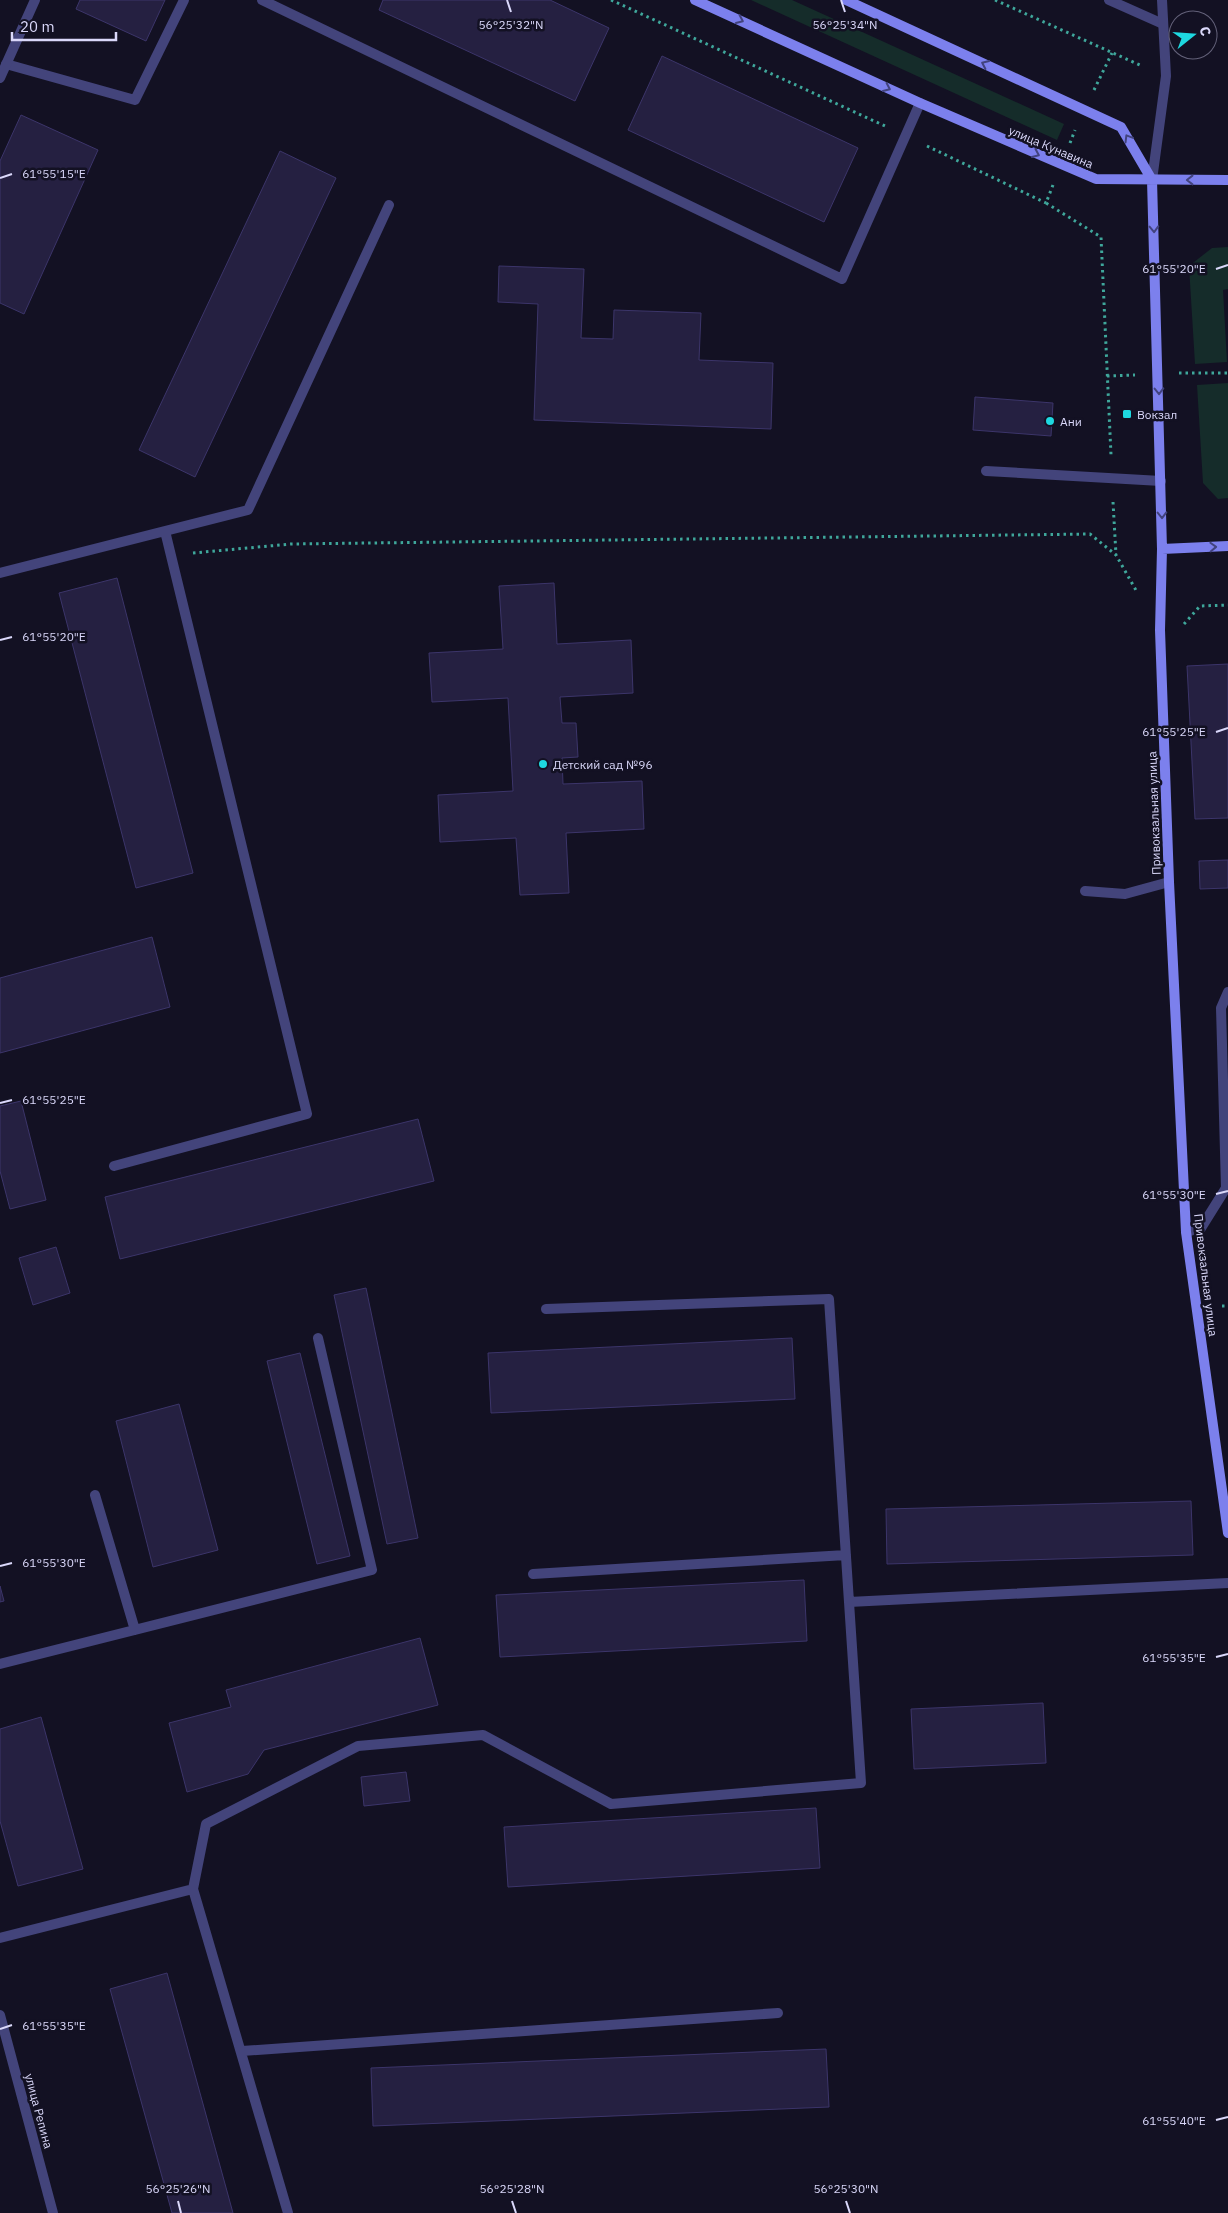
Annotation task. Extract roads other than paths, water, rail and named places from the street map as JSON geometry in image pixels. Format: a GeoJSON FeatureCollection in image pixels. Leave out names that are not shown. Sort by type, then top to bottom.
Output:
{"type":"FeatureCollection","features":[{"type":"Feature","properties":{"kind":"street"},"geometry":{"type":"LineString","coordinates":[[0,78],[35,0]]}},
{"type":"Feature","properties":{"kind":"street"},"geometry":{"type":"LineString","coordinates":[[6,64],[135,100],[184,0]]}},
{"type":"Feature","properties":{"kind":"street"},"geometry":{"type":"LineString","coordinates":[[262,0],[842,279],[920,103]]}},
{"type":"Feature","properties":{"kind":"street","name":"улица Кунавина"},"geometry":{"type":"LineString","coordinates":[[695,0],[920,103],[1096,179],[1228,180]]}},
{"type":"Feature","properties":{"kind":"street"},"geometry":{"type":"LineString","coordinates":[[846,0],[1121,127],[1152,180]]}},
{"type":"Feature","properties":{"kind":"street"},"geometry":{"type":"LineString","coordinates":[[1109,0],[1163,24]]}},
{"type":"Feature","properties":{"kind":"street","name":"Привокзальная улица"},"geometry":{"type":"LineString","coordinates":[[1162,0],[1166,76],[1152,180],[1161,481],[1160,630],[1169,882],[1186,1232],[1228,1533]]}},
{"type":"Feature","properties":{"kind":"street"},"geometry":{"type":"LineString","coordinates":[[0,573],[248,510],[389,205]]}},
{"type":"Feature","properties":{"kind":"street"},"geometry":{"type":"LineString","coordinates":[[986,471],[1161,481]]}},
{"type":"Feature","properties":{"kind":"street"},"geometry":{"type":"LineString","coordinates":[[114,1166],[307,1114],[165,531]]}},
{"type":"Feature","properties":{"kind":"street"},"geometry":{"type":"LineString","coordinates":[[1162,549],[1228,546]]}},
{"type":"Feature","properties":{"kind":"street"},"geometry":{"type":"LineString","coordinates":[[1085,891],[1125,894],[1169,882]]}},
{"type":"Feature","properties":{"kind":"street"},"geometry":{"type":"LineString","coordinates":[[1186,1232],[1202,1228],[1226,1188],[1221,1008],[1228,992]]}},
{"type":"Feature","properties":{"kind":"street"},"geometry":{"type":"LineString","coordinates":[[288,2213],[193,1888],[206,1824],[358,1746],[483,1735],[611,1804],[861,1782],[829,1299],[546,1309]]}},
{"type":"Feature","properties":{"kind":"street"},"geometry":{"type":"LineString","coordinates":[[0,1664],[372,1570],[318,1338]]}},
{"type":"Feature","properties":{"kind":"street"},"geometry":{"type":"LineString","coordinates":[[95,1495],[135,1630]]}},
{"type":"Feature","properties":{"kind":"street"},"geometry":{"type":"LineString","coordinates":[[533,1574],[846,1555]]}},
{"type":"Feature","properties":{"kind":"street"},"geometry":{"type":"LineString","coordinates":[[849,1602],[1228,1583]]}},
{"type":"Feature","properties":{"kind":"street"},"geometry":{"type":"LineString","coordinates":[[0,1938],[193,1888]]}},
{"type":"Feature","properties":{"kind":"street"},"geometry":{"type":"LineString","coordinates":[[242,2051],[778,2014]]}},
{"type":"Feature","properties":{"kind":"street","name":"улица Репина"},"geometry":{"type":"LineString","coordinates":[[0,2015],[54,2213]]}},
{"type":"Feature","properties":{"kind":"place","name":"Вокзал"},"geometry":{"type":"Point","coordinates":[1127,414]}},
{"type":"Feature","properties":{"kind":"place","name":"Ани"},"geometry":{"type":"Point","coordinates":[1050,421]}},
{"type":"Feature","properties":{"kind":"place","name":"Детский сад №96"},"geometry":{"type":"Point","coordinates":[543,764]}}]}
